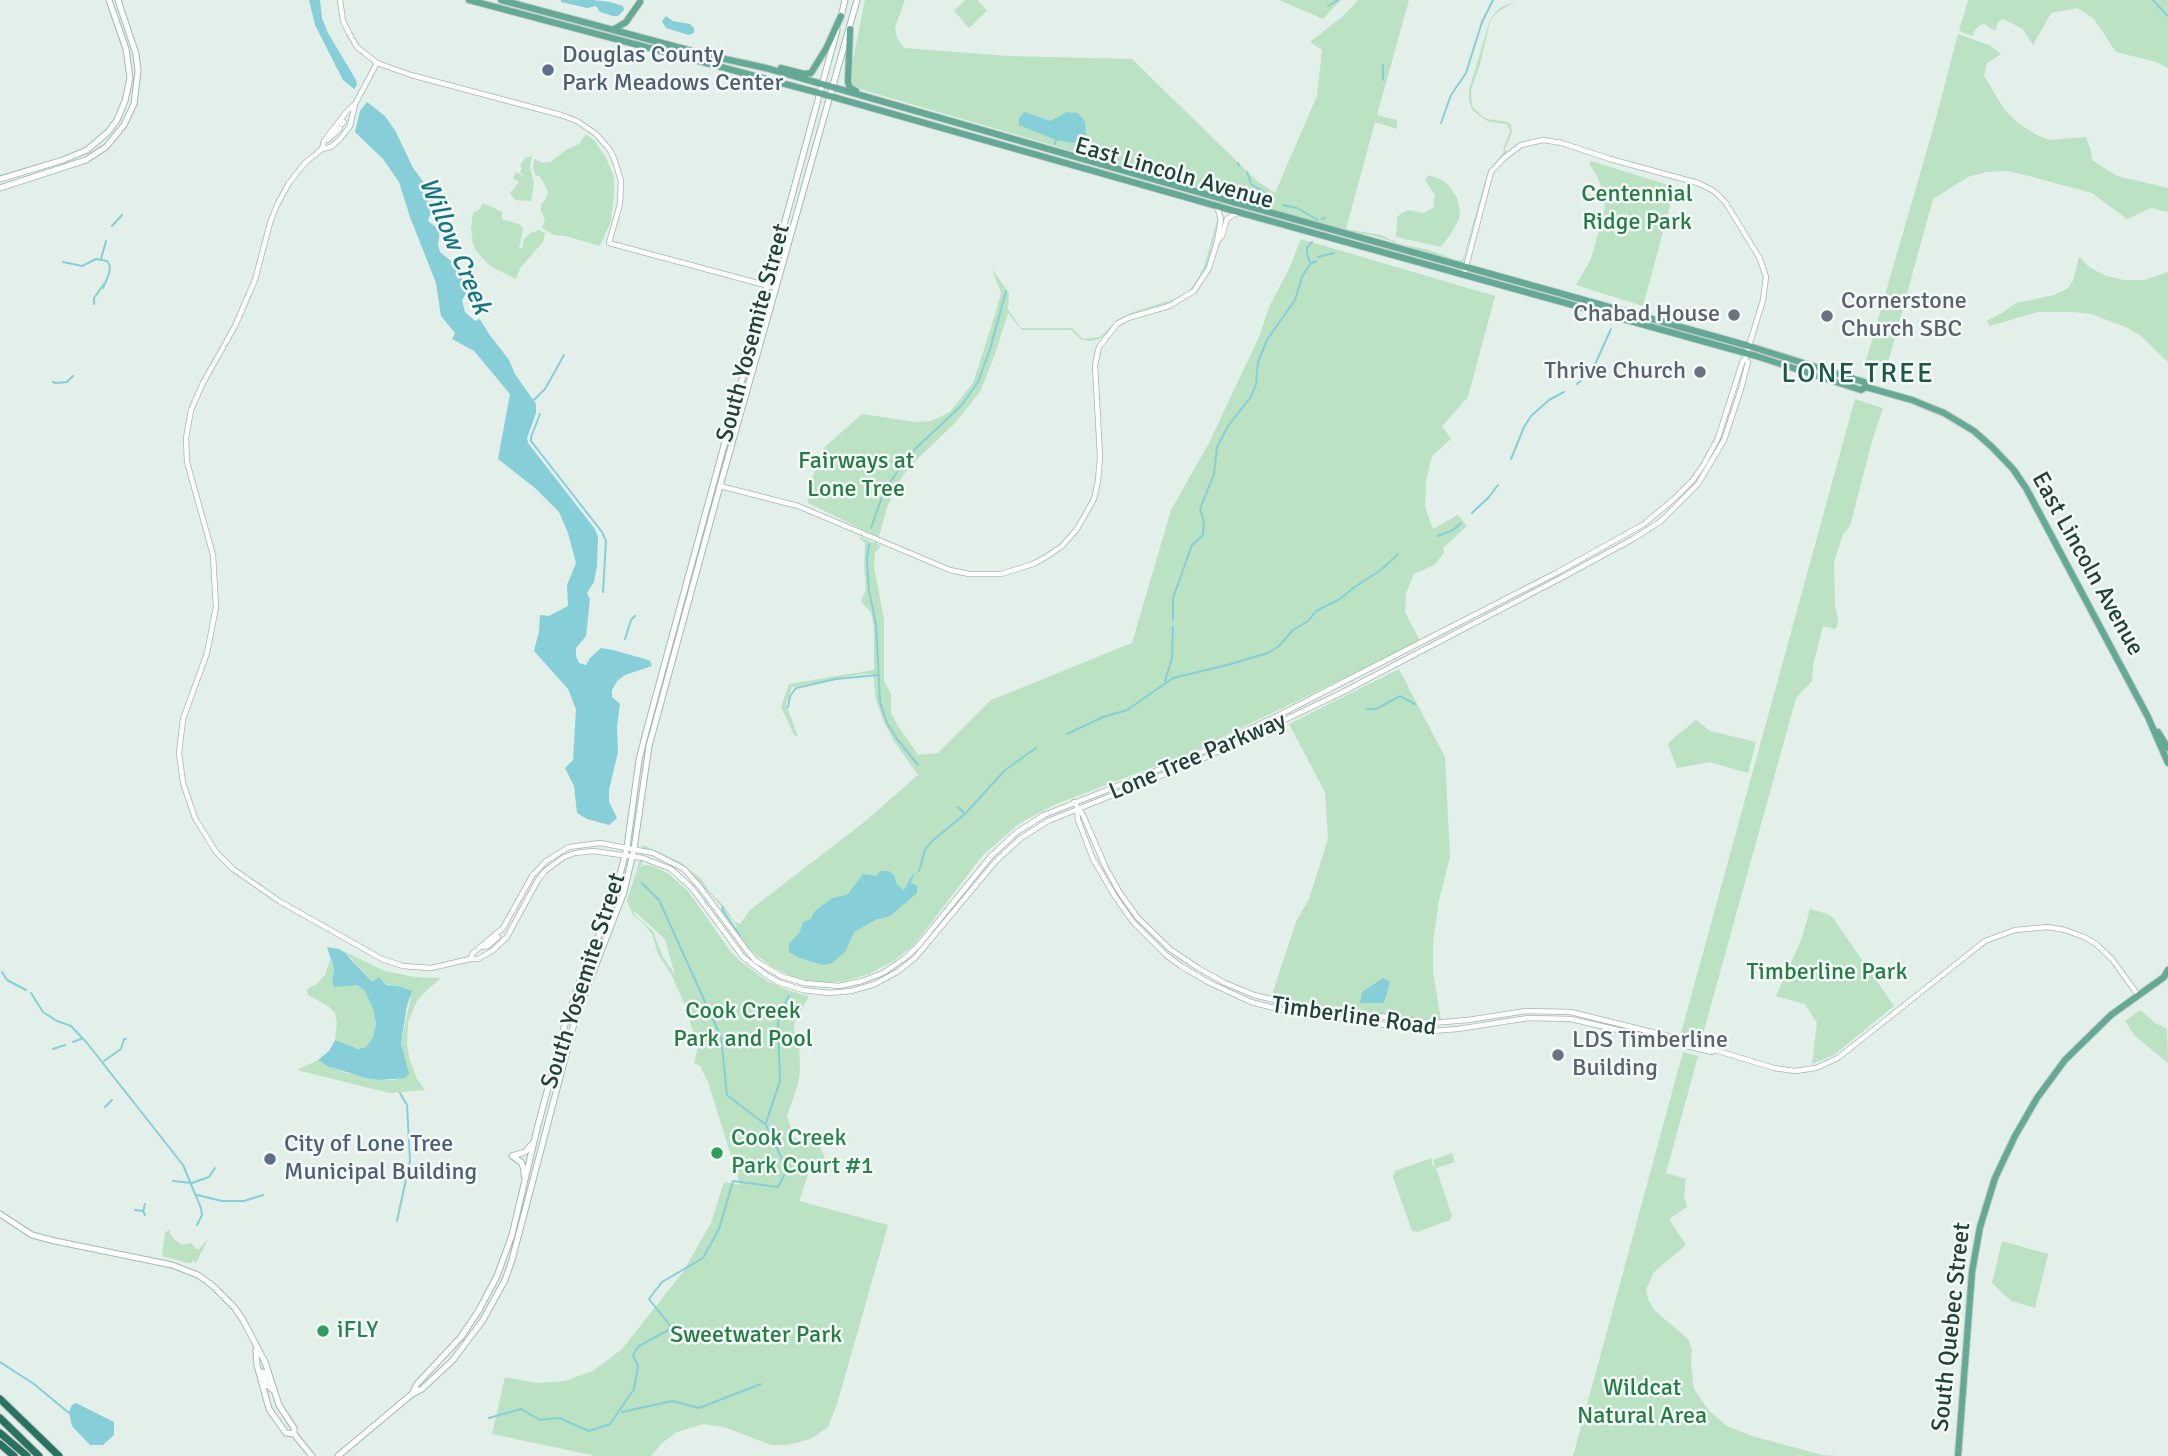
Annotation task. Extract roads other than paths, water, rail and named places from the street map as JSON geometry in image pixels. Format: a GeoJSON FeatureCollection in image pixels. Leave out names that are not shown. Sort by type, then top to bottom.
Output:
{"type":"FeatureCollection","features":[{"type":"Feature","properties":{"kind":"highway"},"geometry":{"type":"LineString","coordinates":[[0,1399],[59,1456]]}},
{"type":"Feature","properties":{"kind":"highway"},"geometry":{"type":"LineString","coordinates":[[0,1418],[37,1456]]}},
{"type":"Feature","properties":{"kind":"highway"},"geometry":{"type":"LineString","coordinates":[[0,1425],[37,1456]]}},
{"type":"Feature","properties":{"kind":"highway"},"geometry":{"type":"LineString","coordinates":[[0,1433],[27,1456]]}},
{"type":"Feature","properties":{"kind":"highway"},"geometry":{"type":"LineString","coordinates":[[0,1444],[14,1456]]}},
{"type":"Feature","properties":{"kind":"main road"},"geometry":{"type":"LineString","coordinates":[[0,178],[77,155],[95,144],[117,120],[130,78],[126,50],[109,0]]}},
{"type":"Feature","properties":{"kind":"main road"},"geometry":{"type":"LineString","coordinates":[[0,188],[86,160],[106,147],[124,125],[134,104],[138,71],[136,54],[118,0]]}},
{"type":"Feature","properties":{"kind":"main road","name":"East Lincoln Avenue"},"geometry":{"type":"LineString","coordinates":[[469,0],[820,89],[832,88],[1465,270],[1747,353],[1861,390],[1866,387],[1912,400],[1944,413],[1974,431],[2006,460],[2037,508],[2148,717],[2168,763]]}},
{"type":"Feature","properties":{"kind":"main road","name":"East Lincoln Avenue"},"geometry":{"type":"LineString","coordinates":[[501,0],[766,68],[820,89],[829,96],[1240,213],[1465,270]]}},
{"type":"Feature","properties":{"kind":"main road","name":"South Yosemite Street"},"geometry":{"type":"LineString","coordinates":[[412,1394],[417,1384],[461,1337],[488,1294],[505,1257],[572,1002],[609,911],[626,851],[639,760],[845,0]]}},
{"type":"Feature","properties":{"kind":"main road","name":"South Yosemite Street"},"geometry":{"type":"LineString","coordinates":[[338,1456],[438,1375],[483,1320],[505,1280],[517,1246],[576,1016],[617,914],[634,852],[647,758],[720,486],[857,0]]}},
{"type":"Feature","properties":{"kind":"main road"},"geometry":{"type":"LineString","coordinates":[[613,30],[626,22],[640,2]]}},
{"type":"Feature","properties":{"kind":"main road"},"geometry":{"type":"LineString","coordinates":[[766,68],[772,66],[804,75],[811,73],[841,16]]}},
{"type":"Feature","properties":{"kind":"main road"},"geometry":{"type":"LineString","coordinates":[[849,29],[849,87],[908,106],[917,112]]}},
{"type":"Feature","properties":{"kind":"main road"},"geometry":{"type":"LineString","coordinates":[[686,582],[691,592]]}},
{"type":"Feature","properties":{"kind":"main road","name":"East Lincoln Avenue"},"geometry":{"type":"LineString","coordinates":[[2148,717],[2168,748]]}},
{"type":"Feature","properties":{"kind":"main road","name":"South Quebec Street"},"geometry":{"type":"LineString","coordinates":[[1958,1456],[1972,1272],[1980,1227],[1995,1178],[2037,1098],[2065,1060],[2095,1029],[2167,975]]}},
{"type":"Feature","properties":{"kind":"main road"},"geometry":{"type":"LineString","coordinates":[[523,1187],[524,1169],[512,1156],[526,1152],[534,1140]]}},
{"type":"Feature","properties":{"kind":"main road"},"geometry":{"type":"LineString","coordinates":[[0,1214],[19,1228],[47,1240],[162,1263],[198,1275],[218,1290],[243,1320],[265,1362],[279,1405],[293,1426],[294,1434],[312,1456]]}},
{"type":"Feature","properties":{"kind":"main road"},"geometry":{"type":"LineString","coordinates":[[256,1349],[257,1366],[269,1409],[286,1433],[294,1434]]}},
{"type":"Feature","properties":{"kind":"main road"},"geometry":{"type":"LineString","coordinates":[[257,1366],[262,1369],[267,1385],[273,1390]]}},
{"type":"Feature","properties":{"kind":"main road"},"geometry":{"type":"LineString","coordinates":[[265,1393],[270,1395],[288,1424],[293,1426]]}},
{"type":"Feature","properties":{"kind":"street"},"geometry":{"type":"LineString","coordinates":[[340,0],[344,21],[357,47],[377,63],[577,121],[602,139],[619,172],[620,204],[609,243],[776,288]]}},
{"type":"Feature","properties":{"kind":"street"},"geometry":{"type":"LineString","coordinates":[[377,63],[342,125],[305,163],[289,183],[277,205],[255,280],[191,410],[186,438],[187,462],[213,555],[216,607],[207,653],[183,719],[180,736],[180,766],[186,793],[195,818],[216,852],[233,869],[250,882],[382,959],[403,966],[431,968],[470,959],[478,960],[492,951],[532,876],[557,852],[569,847],[600,843],[626,851]]}},
{"type":"Feature","properties":{"kind":"street"},"geometry":{"type":"LineString","coordinates":[[323,147],[342,125],[355,104]]}},
{"type":"Feature","properties":{"kind":"street"},"geometry":{"type":"LineString","coordinates":[[342,125],[343,135]]}},
{"type":"Feature","properties":{"kind":"street"},"geometry":{"type":"LineString","coordinates":[[342,125],[343,135]]}},
{"type":"Feature","properties":{"kind":"street"},"geometry":{"type":"LineString","coordinates":[[323,147],[331,147],[343,135]]}},
{"type":"Feature","properties":{"kind":"street","name":"Lone Tree Parkway"},"geometry":{"type":"LineString","coordinates":[[626,851],[662,863],[678,874],[692,888],[734,947],[765,975],[803,990],[840,992],[875,984],[903,968],[923,950],[985,873],[1010,848],[1048,821],[1076,805],[1198,761],[1328,699],[1648,530],[1698,484],[1717,454],[1730,425],[1763,300],[1766,277],[1757,253],[1722,198],[1698,183],[1562,143],[1544,140],[1521,145],[1490,172],[1465,270]]}},
{"type":"Feature","properties":{"kind":"street"},"geometry":{"type":"LineString","coordinates":[[712,484],[818,513],[950,570],[969,574],[1001,574],[1033,564],[1062,546],[1077,529],[1094,499],[1100,457],[1095,365],[1099,347],[1117,324],[1128,318],[1170,306],[1194,291],[1209,268],[1217,242],[1221,219],[1217,206]]}},
{"type":"Feature","properties":{"kind":"street"},"geometry":{"type":"LineString","coordinates":[[1217,242],[1222,236],[1227,219],[1240,213]]}},
{"type":"Feature","properties":{"kind":"street","name":"Timberline Road"},"geometry":{"type":"LineString","coordinates":[[1076,805],[1078,820],[1093,859],[1114,895],[1133,922],[1166,955],[1208,982],[1251,1002],[1302,1014],[1431,1031],[1528,1018],[1571,1019],[1773,1068],[1805,1071],[1826,1065],[1838,1058],[1985,941],[2000,934],[2031,927],[2065,930],[2096,944],[2120,969],[2138,995]]}},
{"type":"Feature","properties":{"kind":"street"},"geometry":{"type":"LineString","coordinates":[[470,959],[473,953],[509,933],[538,880],[553,864],[575,853],[586,851],[626,851]]}},
{"type":"Feature","properties":{"kind":"street"},"geometry":{"type":"LineString","coordinates":[[485,947],[509,933]]}},
{"type":"Feature","properties":{"kind":"street"},"geometry":{"type":"LineString","coordinates":[[485,947],[492,951]]}},
{"type":"Feature","properties":{"kind":"water"},"geometry":{"type":"Polygon","coordinates":[[[309,0],[320,0],[322,18],[328,33],[356,80],[354,89],[343,80],[315,25],[309,0]]]}},
{"type":"Feature","properties":{"kind":"water"},"geometry":{"type":"Polygon","coordinates":[[[561,0],[610,2],[623,6],[624,10],[618,16],[613,16],[600,12],[596,6],[587,8],[561,0]]]}},
{"type":"Feature","properties":{"kind":"water"},"geometry":{"type":"Polygon","coordinates":[[[666,16],[673,21],[690,24],[694,33],[688,35],[666,28],[662,21],[666,16]]]}},
{"type":"Feature","properties":{"kind":"water"},"geometry":{"type":"Polygon","coordinates":[[[367,102],[385,116],[413,168],[429,189],[434,213],[428,221],[440,230],[440,252],[451,261],[469,290],[462,300],[465,312],[475,321],[481,321],[536,404],[528,443],[595,529],[598,537],[597,566],[594,582],[587,593],[590,599],[586,636],[576,648],[579,663],[586,665],[601,648],[645,659],[650,661],[652,666],[625,675],[617,681],[612,690],[612,697],[620,704],[618,752],[609,790],[609,802],[617,818],[609,825],[587,819],[577,813],[574,786],[565,768],[573,760],[576,709],[568,689],[534,651],[540,615],[549,616],[568,606],[567,585],[576,563],[568,533],[559,512],[535,488],[498,459],[510,394],[474,351],[452,339],[455,333],[441,316],[436,283],[399,182],[383,159],[355,132],[360,111],[367,102]]]}},
{"type":"Feature","properties":{"kind":"water"},"geometry":{"type":"Polygon","coordinates":[[[1024,112],[1050,121],[1067,112],[1078,113],[1085,122],[1086,134],[1079,144],[1056,140],[1019,125],[1019,118],[1024,112]]]}},
{"type":"Feature","properties":{"kind":"water"},"geometry":{"type":"Polygon","coordinates":[[[920,870],[911,883],[917,886],[917,893],[890,916],[875,920],[854,932],[846,951],[832,963],[823,965],[789,952],[789,944],[800,932],[803,922],[811,919],[814,912],[832,898],[847,895],[863,874],[876,876],[881,871],[889,871],[894,875],[897,885],[904,890],[911,877],[920,870]]]}},
{"type":"Feature","properties":{"kind":"water"},"geometry":{"type":"Polygon","coordinates":[[[327,947],[345,953],[372,982],[379,977],[386,985],[412,991],[401,1043],[409,1074],[405,1078],[366,1078],[327,1066],[318,1060],[329,1051],[335,1040],[359,1049],[366,1047],[373,1037],[376,1024],[365,991],[357,985],[334,987],[334,969],[327,947]]]}},
{"type":"Feature","properties":{"kind":"water"},"geometry":{"type":"Polygon","coordinates":[[[1383,978],[1390,982],[1384,1003],[1360,1003],[1362,992],[1383,978]]]}},
{"type":"Feature","properties":{"kind":"water"},"geometry":{"type":"Polygon","coordinates":[[[76,1403],[114,1422],[114,1435],[103,1445],[90,1445],[72,1426],[69,1412],[76,1403]]]}},
{"type":"Feature","properties":{"kind":"waterway"},"geometry":{"type":"LineString","coordinates":[[1328,6],[1338,0]]}},
{"type":"Feature","properties":{"kind":"waterway"},"geometry":{"type":"LineString","coordinates":[[1441,123],[1451,95],[1466,73],[1482,22],[1493,0]]}},
{"type":"Feature","properties":{"kind":"waterway"},"geometry":{"type":"LineString","coordinates":[[2153,0],[2168,16]]}},
{"type":"Feature","properties":{"kind":"waterway"},"geometry":{"type":"LineString","coordinates":[[1383,65],[1383,80]]}},
{"type":"Feature","properties":{"kind":"waterway"},"geometry":{"type":"LineString","coordinates":[[1055,144],[1056,140]]}},
{"type":"Feature","properties":{"kind":"waterway"},"geometry":{"type":"LineString","coordinates":[[1247,172],[1251,184],[1267,194]]}},
{"type":"Feature","properties":{"kind":"waterway"},"geometry":{"type":"LineString","coordinates":[[1283,205],[1297,208],[1318,220]]}},
{"type":"Feature","properties":{"kind":"waterway"},"geometry":{"type":"LineString","coordinates":[[112,226],[122,215]]}},
{"type":"Feature","properties":{"kind":"waterway"},"geometry":{"type":"LineString","coordinates":[[101,259],[106,241]]}},
{"type":"Feature","properties":{"kind":"waterway"},"geometry":{"type":"LineString","coordinates":[[1310,263],[1307,248],[1312,242]]}},
{"type":"Feature","properties":{"kind":"waterway"},"geometry":{"type":"LineString","coordinates":[[1318,257],[1334,253]]}},
{"type":"Feature","properties":{"kind":"waterway"},"geometry":{"type":"LineString","coordinates":[[63,262],[82,266],[96,259],[107,261],[110,266],[109,274],[103,288]]}},
{"type":"Feature","properties":{"kind":"waterway"},"geometry":{"type":"LineString","coordinates":[[1173,620],[1173,598],[1192,545],[1203,535],[1204,522],[1200,509],[1214,474],[1217,447],[1228,426],[1251,397],[1256,384],[1258,362],[1267,340],[1295,300],[1302,277],[1310,264],[1316,261]]}},
{"type":"Feature","properties":{"kind":"waterway"},"geometry":{"type":"LineString","coordinates":[[94,304],[94,298],[104,284]]}},
{"type":"Feature","properties":{"kind":"waterway"},"geometry":{"type":"LineString","coordinates":[[871,528],[883,494],[895,475],[915,449],[961,406],[978,382],[1006,291]]}},
{"type":"Feature","properties":{"kind":"waterway"},"geometry":{"type":"LineString","coordinates":[[1577,384],[1592,371],[1611,329]]}},
{"type":"Feature","properties":{"kind":"waterway"},"geometry":{"type":"LineString","coordinates":[[534,400],[545,389],[564,355]]}},
{"type":"Feature","properties":{"kind":"waterway"},"geometry":{"type":"LineString","coordinates":[[53,382],[67,382],[73,376]]}},
{"type":"Feature","properties":{"kind":"waterway"},"geometry":{"type":"LineString","coordinates":[[1511,459],[1531,416],[1549,400],[1564,392]]}},
{"type":"Feature","properties":{"kind":"waterway"},"geometry":{"type":"LineString","coordinates":[[540,414],[531,441],[602,532],[606,541],[603,592]]}},
{"type":"Feature","properties":{"kind":"waterway"},"geometry":{"type":"LineString","coordinates":[[1472,513],[1498,485]]}},
{"type":"Feature","properties":{"kind":"waterway"},"geometry":{"type":"LineString","coordinates":[[1438,536],[1453,530],[1461,523]]}},
{"type":"Feature","properties":{"kind":"waterway"},"geometry":{"type":"LineString","coordinates":[[869,544],[869,591],[876,624],[880,702],[887,723],[918,765]]}},
{"type":"Feature","properties":{"kind":"waterway"},"geometry":{"type":"LineString","coordinates":[[1067,734],[1103,717],[1127,710],[1173,678],[1268,653],[1279,646],[1293,630],[1308,621],[1316,611],[1340,599],[1381,570],[1398,554]]}},
{"type":"Feature","properties":{"kind":"waterway"},"geometry":{"type":"LineString","coordinates":[[625,639],[635,616]]}},
{"type":"Feature","properties":{"kind":"waterway"},"geometry":{"type":"LineString","coordinates":[[1165,681],[1172,658],[1173,627]]}},
{"type":"Feature","properties":{"kind":"waterway"},"geometry":{"type":"LineString","coordinates":[[788,707],[790,696],[796,688],[836,679],[877,675]]}},
{"type":"Feature","properties":{"kind":"waterway"},"geometry":{"type":"LineString","coordinates":[[1366,709],[1376,709],[1400,696],[1415,704]]}},
{"type":"Feature","properties":{"kind":"waterway"},"geometry":{"type":"LineString","coordinates":[[919,871],[925,850],[932,841],[965,814],[1005,770],[1036,748]]}},
{"type":"Feature","properties":{"kind":"waterway"},"geometry":{"type":"LineString","coordinates":[[958,807],[965,814]]}},
{"type":"Feature","properties":{"kind":"waterway","name":"Willow Creek"},"geometry":{"type":"LineString","coordinates":[[489,1418],[521,1409],[540,1420],[559,1418],[589,1431],[610,1424],[634,1389],[638,1366],[633,1355],[639,1346],[672,1328],[649,1299],[662,1282],[703,1258],[719,1229],[733,1181],[778,1187],[787,1170],[766,1125],[727,1095],[721,1037],[659,900],[642,883]]}},
{"type":"Feature","properties":{"kind":"waterway"},"geometry":{"type":"LineString","coordinates":[[723,907],[740,936]]}},
{"type":"Feature","properties":{"kind":"waterway"},"geometry":{"type":"LineString","coordinates":[[2,972],[7,980],[26,990]]}},
{"type":"Feature","properties":{"kind":"waterway"},"geometry":{"type":"LineString","coordinates":[[31,993],[43,1012],[71,1026],[87,1043],[183,1165],[201,1208],[202,1215],[197,1225]]}},
{"type":"Feature","properties":{"kind":"waterway"},"geometry":{"type":"LineString","coordinates":[[766,1123],[780,1081],[778,1023],[789,996]]}},
{"type":"Feature","properties":{"kind":"waterway"},"geometry":{"type":"LineString","coordinates":[[73,1042],[81,1039]]}},
{"type":"Feature","properties":{"kind":"waterway"},"geometry":{"type":"LineString","coordinates":[[104,1061],[121,1049],[126,1039]]}},
{"type":"Feature","properties":{"kind":"waterway"},"geometry":{"type":"LineString","coordinates":[[53,1049],[65,1045]]}},
{"type":"Feature","properties":{"kind":"waterway"},"geometry":{"type":"LineString","coordinates":[[397,1221],[410,1161],[407,1105],[400,1093]]}},
{"type":"Feature","properties":{"kind":"waterway"},"geometry":{"type":"LineString","coordinates":[[105,1107],[112,1100]]}},
{"type":"Feature","properties":{"kind":"waterway"},"geometry":{"type":"LineString","coordinates":[[173,1181],[192,1183],[209,1177],[215,1168]]}},
{"type":"Feature","properties":{"kind":"waterway"},"geometry":{"type":"LineString","coordinates":[[197,1195],[222,1201],[244,1201],[263,1195]]}},
{"type":"Feature","properties":{"kind":"waterway"},"geometry":{"type":"LineString","coordinates":[[143,1212],[145,1204]]}},
{"type":"Feature","properties":{"kind":"waterway"},"geometry":{"type":"LineString","coordinates":[[135,1210],[143,1211],[145,1215]]}},
{"type":"Feature","properties":{"kind":"waterway"},"geometry":{"type":"LineString","coordinates":[[0,1362],[34,1384],[69,1413]]}},
{"type":"Feature","properties":{"kind":"waterway"},"geometry":{"type":"LineString","coordinates":[[622,1412],[672,1401],[699,1408],[761,1384]]}},
{"type":"Feature","properties":{"kind":"place","name":"Douglas County Park Meadows Center"},"geometry":{"type":"Point","coordinates":[548,70]}},
{"type":"Feature","properties":{"kind":"place","name":"Chabad House"},"geometry":{"type":"Point","coordinates":[1734,315]}},
{"type":"Feature","properties":{"kind":"place","name":"Cornerstone Church SBC"},"geometry":{"type":"Point","coordinates":[1827,316]}},
{"type":"Feature","properties":{"kind":"place","name":"Thrive Church"},"geometry":{"type":"Point","coordinates":[1700,372]}},
{"type":"Feature","properties":{"kind":"place","name":"LDS Timberline Building"},"geometry":{"type":"Point","coordinates":[1558,1055]}},
{"type":"Feature","properties":{"kind":"place","name":"Cook Creek Park Court #1"},"geometry":{"type":"Point","coordinates":[717,1153]}},
{"type":"Feature","properties":{"kind":"place","name":"City of Lone Tree Municipal Building"},"geometry":{"type":"Point","coordinates":[270,1159]}},
{"type":"Feature","properties":{"kind":"place","name":"iFLY"},"geometry":{"type":"Point","coordinates":[323,1331]}},
{"type":"Feature","properties":{"kind":"district","name":"LONE TREE"},"geometry":{"type":"Point","coordinates":[1858,375]}},
{"type":"Feature","properties":{"kind":"park label","name":"Centennial Ridge Park"},"geometry":{"type":"Point","coordinates":[1637,209]}},
{"type":"Feature","properties":{"kind":"park label","name":"Fairways at Lone Tree"},"geometry":{"type":"Point","coordinates":[856,476]}},
{"type":"Feature","properties":{"kind":"park label","name":"Timberline Park"},"geometry":{"type":"Point","coordinates":[1827,973]}},
{"type":"Feature","properties":{"kind":"park label","name":"Cook Creek Park and Pool"},"geometry":{"type":"Point","coordinates":[743,1026]}},
{"type":"Feature","properties":{"kind":"park label","name":"Sweetwater Park"},"geometry":{"type":"Point","coordinates":[756,1336]}},
{"type":"Feature","properties":{"kind":"park label","name":"Wildcat Natural Area"},"geometry":{"type":"Point","coordinates":[1642,1403]}}]}
